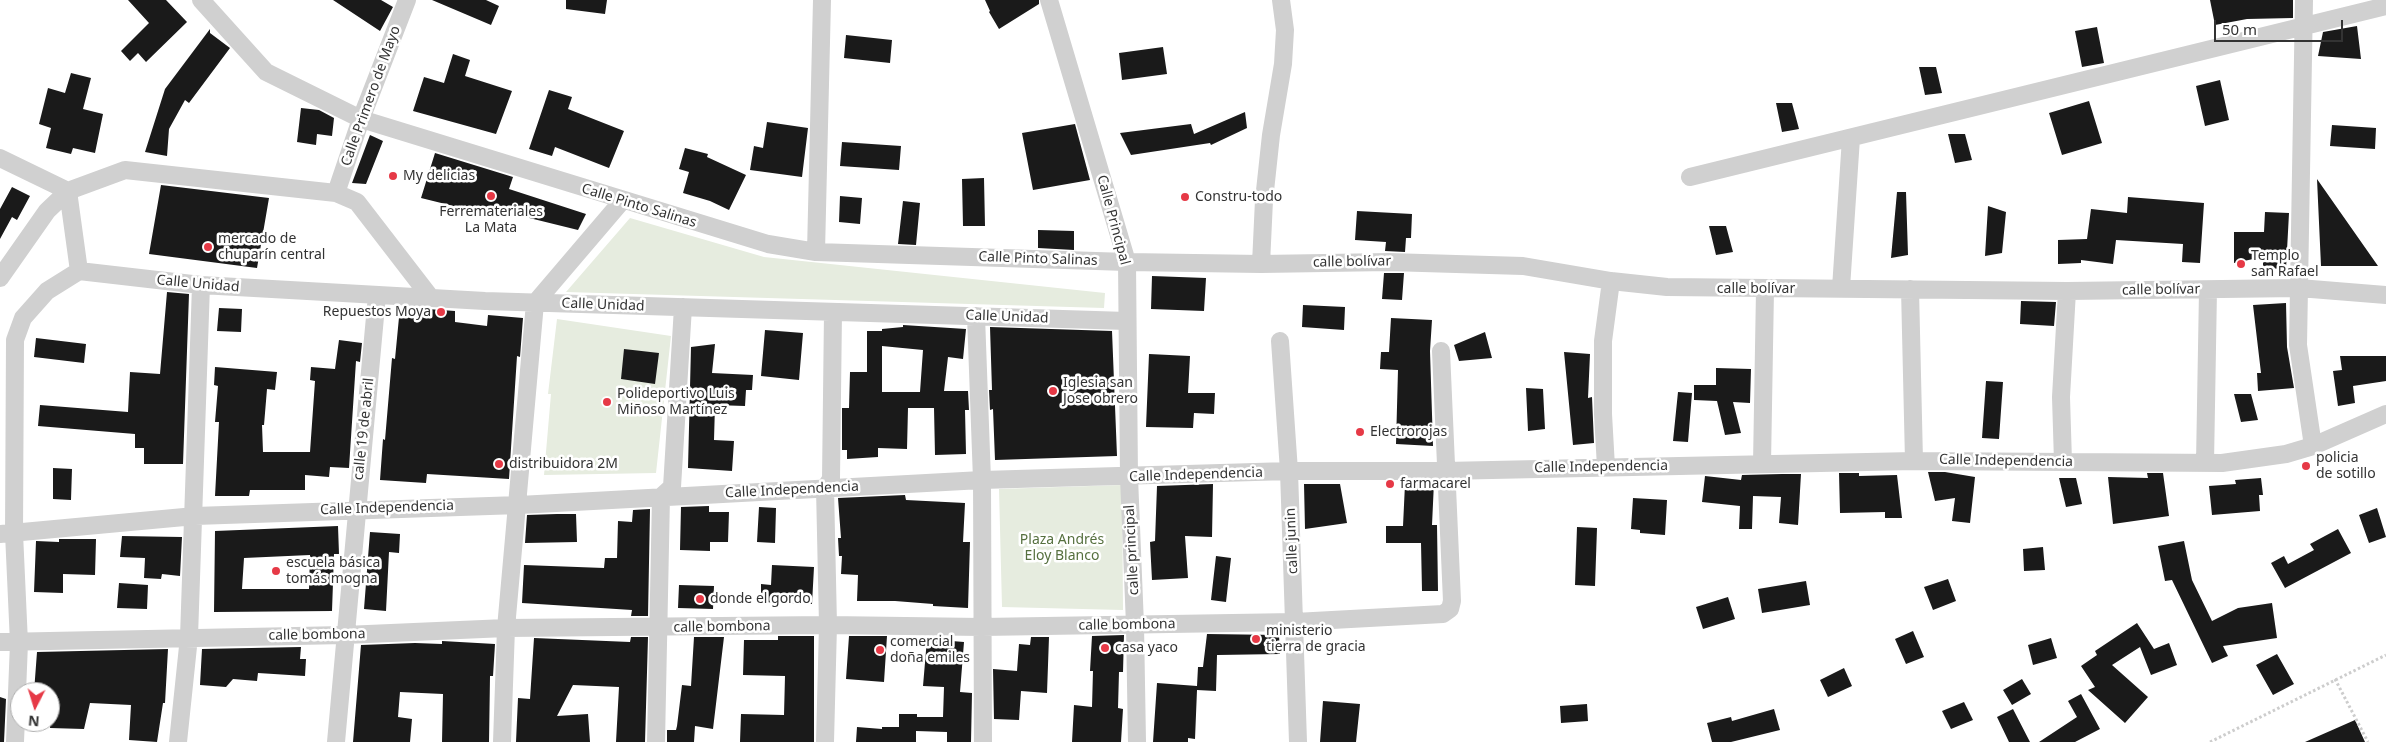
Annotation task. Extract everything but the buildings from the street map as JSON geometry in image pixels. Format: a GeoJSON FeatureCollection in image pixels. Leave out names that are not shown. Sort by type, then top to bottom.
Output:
{"type":"FeatureCollection","features":[{"type":"Feature","properties":{"kind":"street","name":"Calle Pinto Salinas"},"geometry":{"type":"LineString","coordinates":[[201,0],[266,72],[361,119],[622,201],[768,244],[816,252],[1127,262]]}},
{"type":"Feature","properties":{"kind":"street","name":"Calle Primero de Mayo"},"geometry":{"type":"LineString","coordinates":[[336,193],[361,119],[408,0]]}},
{"type":"Feature","properties":{"kind":"street"},"geometry":{"type":"LineString","coordinates":[[816,252],[822,0]]}},
{"type":"Feature","properties":{"kind":"street","name":"Calle Principal"},"geometry":{"type":"LineString","coordinates":[[1050,0],[1127,262],[1129,477]]}},
{"type":"Feature","properties":{"kind":"street"},"geometry":{"type":"LineString","coordinates":[[1261,264],[1264,200],[1284,56],[1285,30],[1281,0]]}},
{"type":"Feature","properties":{"kind":"street"},"geometry":{"type":"LineString","coordinates":[[2304,0],[2302,27],[2298,345],[2313,446]]}},
{"type":"Feature","properties":{"kind":"street"},"geometry":{"type":"LineString","coordinates":[[1690,177],[2386,6]]}},
{"type":"Feature","properties":{"kind":"street"},"geometry":{"type":"LineString","coordinates":[[1841,288],[1851,138]]}},
{"type":"Feature","properties":{"kind":"street"},"geometry":{"type":"LineString","coordinates":[[0,158],[68,191]]}},
{"type":"Feature","properties":{"kind":"street"},"geometry":{"type":"LineString","coordinates":[[0,278],[47,211],[68,191],[125,170],[336,193],[357,202],[431,298]]}},
{"type":"Feature","properties":{"kind":"street"},"geometry":{"type":"LineString","coordinates":[[16,742],[19,643],[7,534],[8,338],[47,291],[79,271],[68,191]]}},
{"type":"Feature","properties":{"kind":"street"},"geometry":{"type":"LineString","coordinates":[[502,742],[506,628],[519,505],[535,303],[622,201]]}},
{"type":"Feature","properties":{"kind":"street","name":"calle bolívar"},"geometry":{"type":"LineString","coordinates":[[1127,262],[1261,264],[1389,262],[1523,266],[1611,281],[1667,287],[1764,290],[1841,288],[2067,291],[2299,288],[2386,295]]}},
{"type":"Feature","properties":{"kind":"street","name":"Calle Unidad"},"geometry":{"type":"LineString","coordinates":[[79,271],[200,285],[535,303],[1127,321]]}},
{"type":"Feature","properties":{"kind":"street"},"geometry":{"type":"LineString","coordinates":[[1606,467],[1603,341],[1611,281]]}},
{"type":"Feature","properties":{"kind":"street"},"geometry":{"type":"LineString","coordinates":[[178,742],[189,637],[200,285]]}},
{"type":"Feature","properties":{"kind":"street"},"geometry":{"type":"LineString","coordinates":[[1910,289],[1914,460]]}},
{"type":"Feature","properties":{"kind":"street"},"geometry":{"type":"LineString","coordinates":[[1762,464],[1764,290]]}},
{"type":"Feature","properties":{"kind":"street"},"geometry":{"type":"LineString","coordinates":[[2205,463],[2208,290]]}},
{"type":"Feature","properties":{"kind":"street"},"geometry":{"type":"LineString","coordinates":[[2063,462],[2061,397],[2067,291]]}},
{"type":"Feature","properties":{"kind":"street","name":"calle 19 de abril"},"geometry":{"type":"LineString","coordinates":[[336,742],[344,635],[377,295]]}},
{"type":"Feature","properties":{"kind":"street"},"geometry":{"type":"LineString","coordinates":[[656,742],[661,497],[672,486],[683,307]]}},
{"type":"Feature","properties":{"kind":"street"},"geometry":{"type":"LineString","coordinates":[[825,742],[828,625],[825,488],[831,479],[833,312]]}},
{"type":"Feature","properties":{"kind":"street"},"geometry":{"type":"LineString","coordinates":[[976,316],[982,480],[983,742]]}},
{"type":"Feature","properties":{"kind":"street","name":"calle junin"},"geometry":{"type":"LineString","coordinates":[[1280,341],[1289,471],[1298,742]]}},
{"type":"Feature","properties":{"kind":"street"},"geometry":{"type":"LineString","coordinates":[[1441,351],[1445,471]]}},
{"type":"Feature","properties":{"kind":"street","name":"Calle Independencia"},"geometry":{"type":"LineString","coordinates":[[7,534],[194,516],[356,509],[519,505],[982,480],[1289,471],[1445,471],[1914,460],[2222,463],[2286,454],[2313,446],[2386,414]]}},
{"type":"Feature","properties":{"kind":"street","name":"calle bombona"},"geometry":{"type":"LineString","coordinates":[[0,642],[344,635],[506,628],[828,625],[982,627],[1295,622],[1443,614],[1450,609],[1452,601],[1445,471]]}},
{"type":"Feature","properties":{"kind":"street","name":"calle principal"},"geometry":{"type":"LineString","coordinates":[[1129,477],[1135,624],[1137,742]]}},
{"type":"Feature","properties":{"kind":"path"},"geometry":{"type":"LineString","coordinates":[[2210,742],[2386,655]]}},
{"type":"Feature","properties":{"kind":"path"},"geometry":{"type":"LineString","coordinates":[[2335,679],[2368,742]]}},
{"type":"Feature","properties":{"kind":"green space"},"geometry":{"type":"Polygon","coordinates":[[[630,218],[764,257],[1105,293],[1104,308],[566,292],[630,218]]]}},
{"type":"Feature","properties":{"kind":"green space","name":"Polideportivo Luis Miñoso Martínez"},"geometry":{"type":"Polygon","coordinates":[[[557,319],[671,336],[656,473],[544,475],[551,394],[548,394],[557,319]]]}},
{"type":"Feature","properties":{"kind":"green space","name":"Plaza Andrés Eloy Blanco"},"geometry":{"type":"Polygon","coordinates":[[[1122,485],[1123,610],[1002,607],[999,489],[1122,485]]]}},
{"type":"Feature","properties":{"kind":"place","name":"My delicias"},"geometry":{"type":"Point","coordinates":[393,176]}},
{"type":"Feature","properties":{"kind":"place","name":"Ferremateriales La Mata"},"geometry":{"type":"Point","coordinates":[491,196]}},
{"type":"Feature","properties":{"kind":"place","name":"Constru-todo"},"geometry":{"type":"Point","coordinates":[1185,197]}},
{"type":"Feature","properties":{"kind":"place","name":"mercado de chuparín central"},"geometry":{"type":"Point","coordinates":[208,247]}},
{"type":"Feature","properties":{"kind":"place","name":"Templo san Rafael"},"geometry":{"type":"Point","coordinates":[2241,264]}},
{"type":"Feature","properties":{"kind":"place","name":"Repuestos Moya"},"geometry":{"type":"Point","coordinates":[441,312]}},
{"type":"Feature","properties":{"kind":"place","name":"Iglesia san Jose obrero"},"geometry":{"type":"Point","coordinates":[1053,391]}},
{"type":"Feature","properties":{"kind":"place","name":"Polideportivo Luis Miñoso Martínez"},"geometry":{"type":"Point","coordinates":[607,402]}},
{"type":"Feature","properties":{"kind":"place","name":"Electrorojas"},"geometry":{"type":"Point","coordinates":[1360,432]}},
{"type":"Feature","properties":{"kind":"place","name":"distribuidora 2M"},"geometry":{"type":"Point","coordinates":[499,464]}},
{"type":"Feature","properties":{"kind":"place","name":"policia de sotillo"},"geometry":{"type":"Point","coordinates":[2306,466]}},
{"type":"Feature","properties":{"kind":"place","name":"farmacarel"},"geometry":{"type":"Point","coordinates":[1390,484]}},
{"type":"Feature","properties":{"kind":"place","name":"escuela básica tomás mogna"},"geometry":{"type":"Point","coordinates":[276,571]}},
{"type":"Feature","properties":{"kind":"place","name":"donde el gordo"},"geometry":{"type":"Point","coordinates":[700,599]}},
{"type":"Feature","properties":{"kind":"place","name":"ministerio tierra de gracia"},"geometry":{"type":"Point","coordinates":[1256,639]}},
{"type":"Feature","properties":{"kind":"place","name":"casa yaco"},"geometry":{"type":"Point","coordinates":[1105,648]}},
{"type":"Feature","properties":{"kind":"place","name":"comercial doña emiles"},"geometry":{"type":"Point","coordinates":[880,650]}}]}
